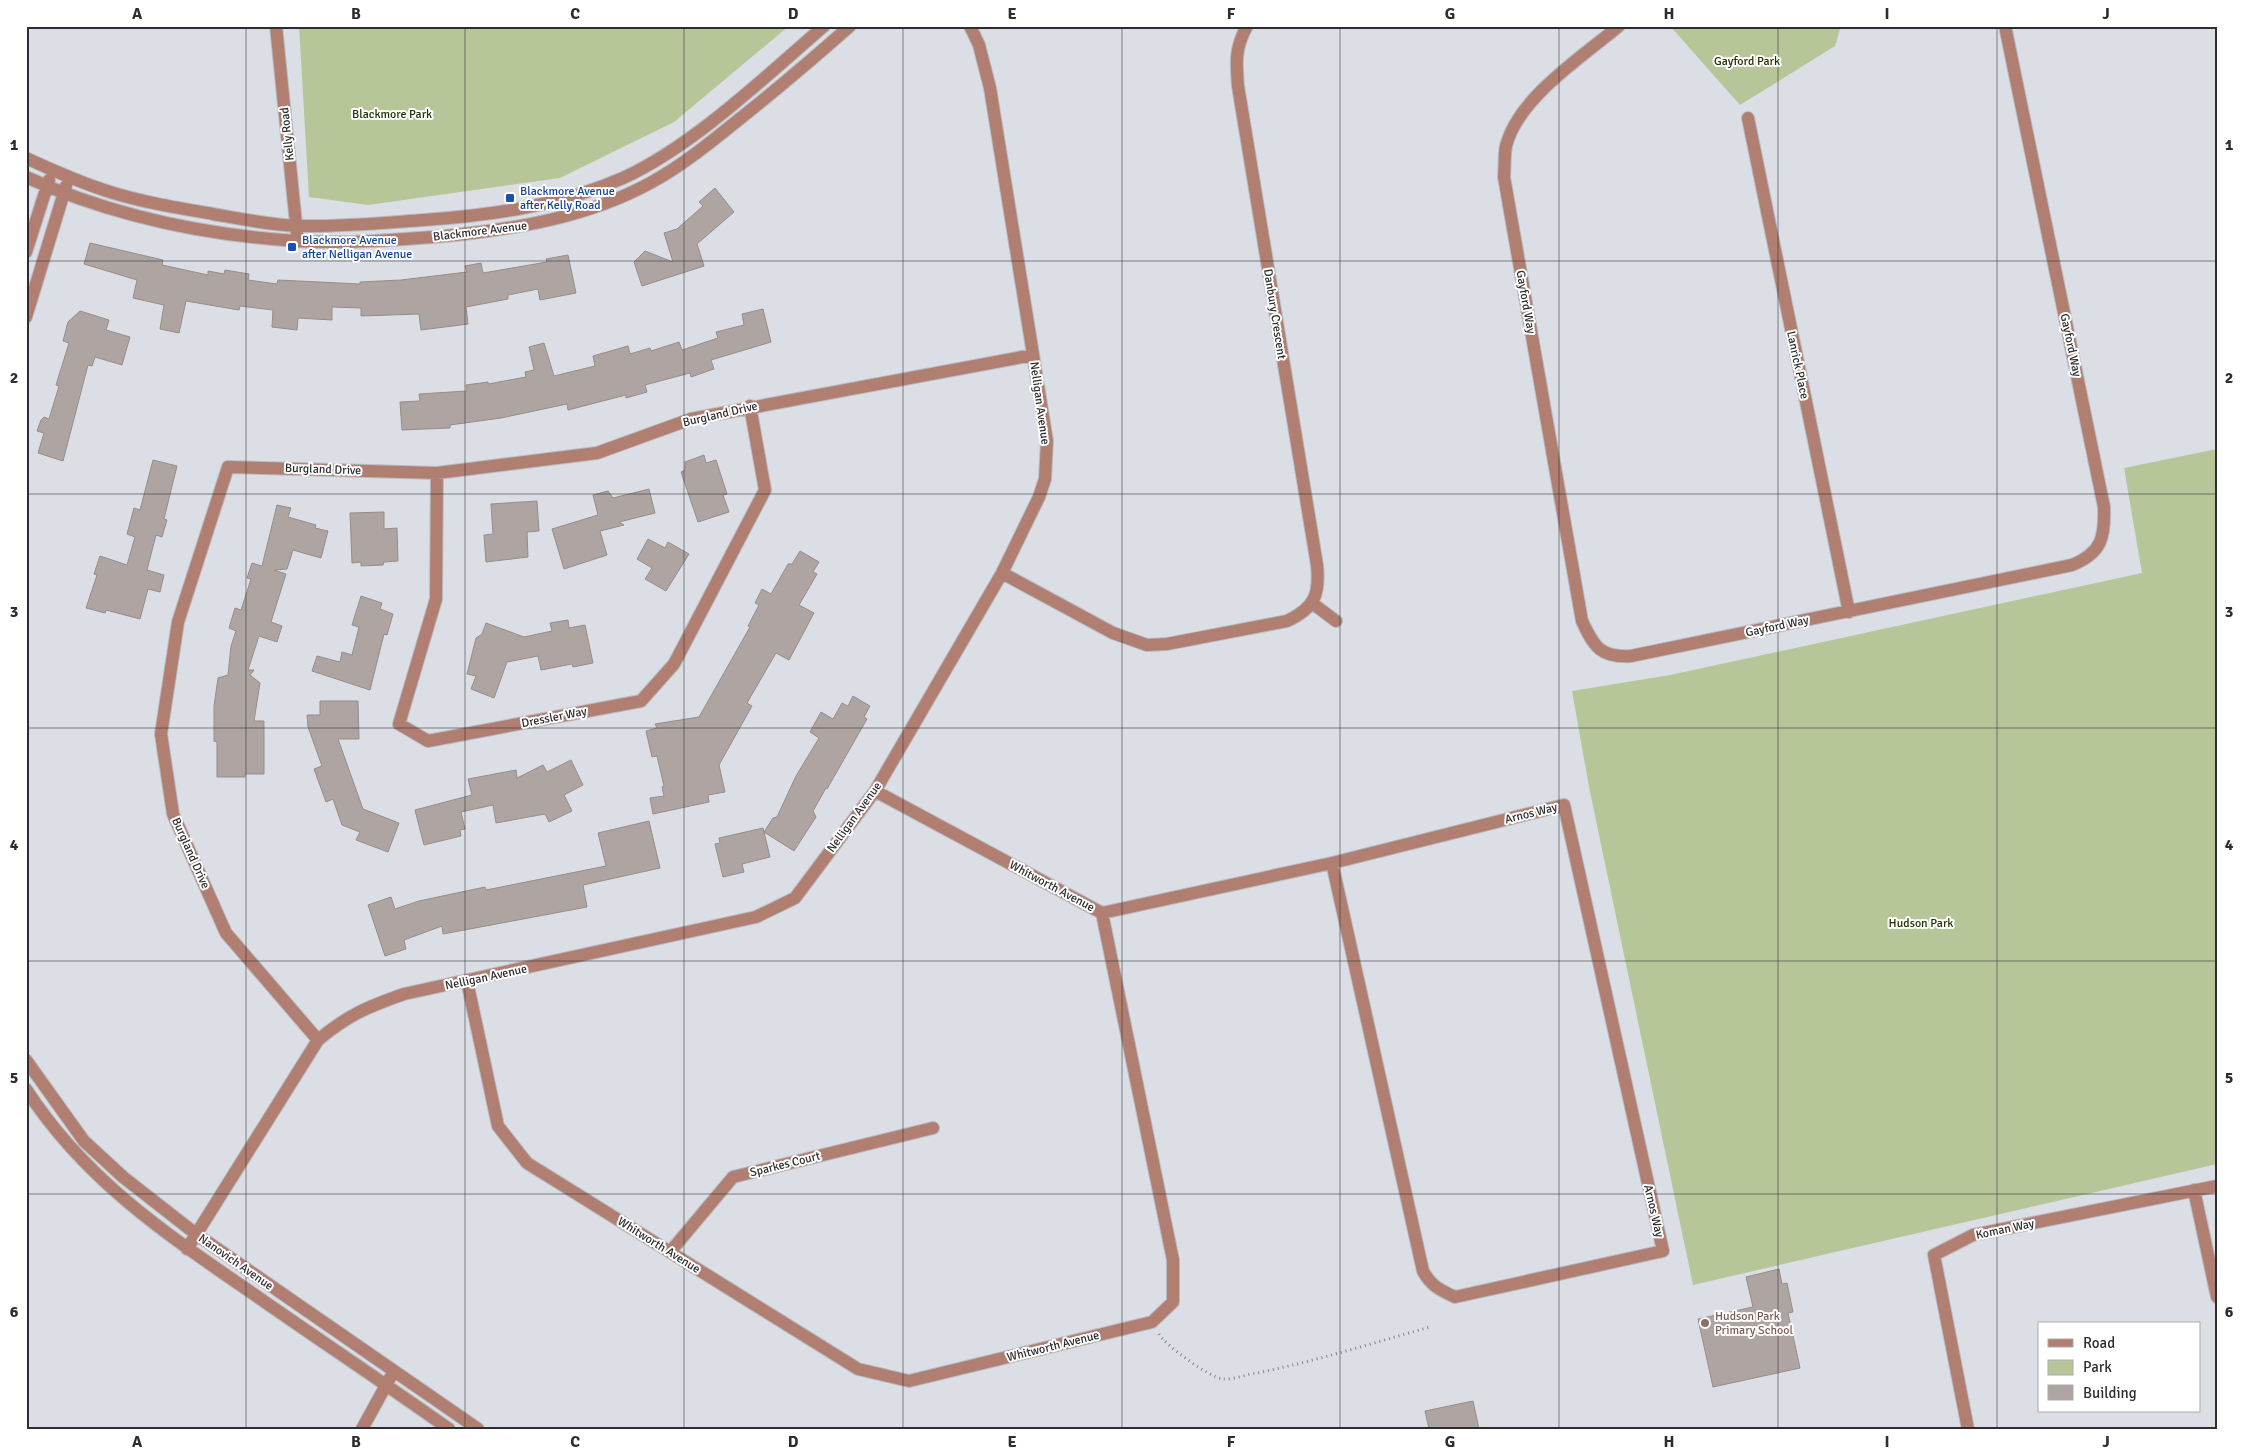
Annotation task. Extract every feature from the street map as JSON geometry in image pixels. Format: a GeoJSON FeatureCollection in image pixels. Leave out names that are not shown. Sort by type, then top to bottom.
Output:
{"type":"FeatureCollection","features":[{"type":"Feature","properties":{"kind":"street","name":"Kelly Road"},"geometry":{"type":"LineString","coordinates":[[276,26],[297,241]]}},
{"type":"Feature","properties":{"kind":"street","name":"Blackmore Avenue"},"geometry":{"type":"LineString","coordinates":[[26,158],[108,191],[174,207],[232,218],[296,226],[338,226],[476,216],[562,200],[624,177],[692,135],[824,26]]}},
{"type":"Feature","properties":{"kind":"street","name":"Blackmore Avenue"},"geometry":{"type":"LineString","coordinates":[[26,177],[46,186],[102,205],[172,224],[228,234],[297,241],[374,240],[482,232],[537,224],[618,198],[652,182],[688,159],[816,57],[850,26]]}},
{"type":"Feature","properties":{"kind":"street","name":"Nelligan Avenue"},"geometry":{"type":"LineString","coordinates":[[187,1249],[318,1040],[339,1022],[368,1007],[404,994],[756,917],[795,898],[875,791],[1002,573],[1039,497],[1045,479],[1046,441],[988,81],[979,45],[970,26]]}},
{"type":"Feature","properties":{"kind":"street","name":"Danbury Crescent"},"geometry":{"type":"LineString","coordinates":[[1247,26],[1241,38],[1235,59],[1238,86],[1316,565],[1317,592],[1312,603]]}},
{"type":"Feature","properties":{"kind":"street","name":"Gayford Way"},"geometry":{"type":"LineString","coordinates":[[1619,26],[1533,98],[1515,121],[1506,147],[1504,177],[1582,621],[1591,639],[1602,652],[1615,657],[1631,656],[2072,565],[2086,560],[2098,548],[2105,529],[2104,507],[2005,26]]}},
{"type":"Feature","properties":{"kind":"street","name":"Lanrick Place"},"geometry":{"type":"LineString","coordinates":[[1748,118],[1848,612]]}},
{"type":"Feature","properties":{"kind":"street"},"geometry":{"type":"LineString","coordinates":[[26,252],[46,186],[53,170]]}},
{"type":"Feature","properties":{"kind":"street"},"geometry":{"type":"LineString","coordinates":[[26,317],[68,176]]}},
{"type":"Feature","properties":{"kind":"street","name":"Burgland Drive"},"geometry":{"type":"LineString","coordinates":[[318,1040],[226,934],[173,814],[161,734],[178,622],[228,467],[437,473],[597,453],[691,419],[750,406],[1033,355]]}},
{"type":"Feature","properties":{"kind":"street","name":"Dressler Way"},"geometry":{"type":"LineString","coordinates":[[437,473],[436,599],[399,724],[428,741],[641,700],[674,664],[765,490],[750,406]]}},
{"type":"Feature","properties":{"kind":"street"},"geometry":{"type":"LineString","coordinates":[[1002,573],[1113,633],[1147,645],[1168,644],[1287,621],[1303,612],[1312,603],[1336,621]]}},
{"type":"Feature","properties":{"kind":"street","name":"Whitworth Avenue"},"geometry":{"type":"LineString","coordinates":[[467,981],[498,1126],[527,1164],[858,1369],[909,1381],[1152,1322],[1173,1302],[1174,1260],[1102,913],[875,791]]}},
{"type":"Feature","properties":{"kind":"street","name":"Arnos Way"},"geometry":{"type":"LineString","coordinates":[[1102,913],[1332,863],[1564,805],[1663,1251],[1456,1297],[1436,1289],[1428,1280],[1420,1261],[1332,863]]}},
{"type":"Feature","properties":{"kind":"street","name":"Nanovich Avenue"},"geometry":{"type":"LineString","coordinates":[[26,1060],[84,1141],[123,1177],[196,1234],[478,1429]]}},
{"type":"Feature","properties":{"kind":"street","name":"Nanovich Avenue"},"geometry":{"type":"LineString","coordinates":[[26,1089],[75,1153],[113,1192],[187,1249],[449,1429]]}},
{"type":"Feature","properties":{"kind":"street","name":"Sparkes Court"},"geometry":{"type":"LineString","coordinates":[[670,1252],[733,1177],[933,1128]]}},
{"type":"Feature","properties":{"kind":"street","name":"Koman Way"},"geometry":{"type":"LineString","coordinates":[[1968,1429],[1934,1255],[1973,1235],[2217,1186]]}},
{"type":"Feature","properties":{"kind":"street"},"geometry":{"type":"LineString","coordinates":[[2194,1190],[2217,1297]]}},
{"type":"Feature","properties":{"kind":"street"},"geometry":{"type":"LineString","coordinates":[[362,1429],[394,1372]]}},
{"type":"Feature","properties":{"kind":"path"},"geometry":{"type":"LineString","coordinates":[[1152,1322],[1162,1340],[1208,1372],[1223,1379],[1290,1366],[1430,1327]]}},
{"type":"Feature","properties":{"kind":"green space","name":"Blackmore Park"},"geometry":{"type":"Polygon","coordinates":[[[299,26],[789,26],[674,122],[560,178],[368,205],[309,197],[299,26]]]}},
{"type":"Feature","properties":{"kind":"green space","name":"Gayford Park"},"geometry":{"type":"Polygon","coordinates":[[[1670,26],[1841,26],[1835,46],[1740,105],[1670,26]]]}},
{"type":"Feature","properties":{"kind":"green space","name":"Hudson Park"},"geometry":{"type":"Polygon","coordinates":[[[2217,449],[2217,1164],[1693,1285],[1589,787],[1572,691],[1670,675],[2142,573],[2124,468],[2217,449]]]}},
{"type":"Feature","properties":{"kind":"building"},"geometry":{"type":"Polygon","coordinates":[[[715,188],[734,212],[697,244],[704,266],[642,286],[634,262],[645,251],[673,262],[664,233],[677,229],[703,206],[699,202],[715,188]]]}},
{"type":"Feature","properties":{"kind":"building"},"geometry":{"type":"Polygon","coordinates":[[[90,243],[163,260],[162,265],[208,275],[208,271],[224,274],[225,270],[249,274],[248,280],[277,284],[278,280],[360,284],[360,282],[401,280],[467,272],[465,266],[481,263],[483,273],[547,262],[546,259],[568,255],[576,293],[540,300],[538,289],[508,295],[508,299],[466,307],[468,324],[421,330],[419,314],[361,316],[361,308],[332,307],[332,320],[298,318],[297,330],[272,327],[273,310],[240,306],[239,310],[186,301],[179,333],[160,329],[164,305],[133,298],[137,280],[84,264],[90,243]]]}},
{"type":"Feature","properties":{"kind":"building"},"geometry":{"type":"Polygon","coordinates":[[[763,309],[771,342],[711,360],[714,369],[691,377],[690,373],[645,385],[647,392],[626,398],[626,395],[568,410],[567,404],[501,418],[450,425],[450,428],[402,430],[400,402],[420,401],[419,394],[467,391],[466,385],[488,382],[488,384],[526,377],[525,372],[534,370],[529,347],[544,343],[554,376],[595,366],[593,356],[628,346],[630,354],[650,348],[651,351],[679,342],[682,350],[718,338],[716,332],[744,325],[742,314],[763,309]]]}},
{"type":"Feature","properties":{"kind":"building"},"geometry":{"type":"Polygon","coordinates":[[[80,311],[109,320],[106,330],[130,337],[122,365],[95,357],[92,366],[88,365],[63,461],[38,453],[44,433],[37,431],[44,417],[49,419],[59,386],[56,385],[69,343],[63,341],[68,322],[80,311]]]}},
{"type":"Feature","properties":{"kind":"building"},"geometry":{"type":"Polygon","coordinates":[[[704,455],[706,463],[716,460],[727,494],[723,495],[729,512],[698,522],[681,472],[685,470],[685,462],[704,455]]]}},
{"type":"Feature","properties":{"kind":"building"},"geometry":{"type":"Polygon","coordinates":[[[153,460],[177,466],[164,519],[167,520],[162,537],[156,535],[147,570],[164,575],[160,592],[148,589],[140,619],[106,610],[105,613],[86,608],[97,575],[94,574],[100,556],[127,565],[135,537],[127,534],[134,508],[140,510],[153,460]]]}},
{"type":"Feature","properties":{"kind":"building"},"geometry":{"type":"Polygon","coordinates":[[[649,489],[655,513],[619,522],[624,525],[600,531],[607,555],[564,569],[552,529],[598,515],[593,495],[608,491],[613,498],[649,489]]]}},
{"type":"Feature","properties":{"kind":"building"},"geometry":{"type":"Polygon","coordinates":[[[537,501],[539,531],[527,532],[528,557],[486,562],[484,535],[493,534],[491,504],[537,501]]]}},
{"type":"Feature","properties":{"kind":"building"},"geometry":{"type":"Polygon","coordinates":[[[277,505],[291,508],[288,517],[316,525],[315,528],[328,531],[321,558],[293,550],[287,569],[274,570],[286,574],[271,622],[282,626],[277,642],[259,636],[248,670],[254,670],[250,675],[260,683],[254,721],[264,721],[264,774],[245,774],[245,777],[217,777],[214,706],[218,678],[228,675],[231,646],[236,631],[229,628],[235,608],[241,610],[251,579],[247,578],[252,563],[262,566],[277,505]]]}},
{"type":"Feature","properties":{"kind":"building"},"geometry":{"type":"Polygon","coordinates":[[[384,512],[384,529],[397,528],[398,561],[384,562],[383,565],[361,566],[361,562],[352,563],[350,513],[384,512]]]}},
{"type":"Feature","properties":{"kind":"building"},"geometry":{"type":"Polygon","coordinates":[[[648,539],[665,548],[668,542],[689,554],[666,591],[645,579],[652,568],[637,559],[648,539]]]}},
{"type":"Feature","properties":{"kind":"building"},"geometry":{"type":"Polygon","coordinates":[[[800,551],[819,562],[813,572],[817,574],[799,605],[814,613],[789,660],[776,653],[747,703],[752,706],[719,765],[725,792],[708,795],[709,802],[653,814],[650,798],[664,796],[662,787],[664,786],[657,756],[652,757],[646,731],[657,728],[655,724],[699,717],[750,627],[748,626],[759,605],[755,603],[762,589],[771,594],[788,564],[792,564],[800,551]]]}},
{"type":"Feature","properties":{"kind":"building"},"geometry":{"type":"Polygon","coordinates":[[[361,596],[382,603],[380,609],[393,614],[387,635],[384,634],[370,690],[312,671],[317,656],[340,662],[342,652],[352,655],[359,627],[352,625],[361,596]]]}},
{"type":"Feature","properties":{"kind":"building"},"geometry":{"type":"Polygon","coordinates":[[[568,620],[569,628],[585,625],[593,663],[573,667],[572,664],[541,670],[538,656],[507,662],[494,698],[471,689],[476,676],[467,674],[476,638],[482,634],[486,623],[524,637],[552,631],[550,623],[568,620]]]}},
{"type":"Feature","properties":{"kind":"building"},"geometry":{"type":"Polygon","coordinates":[[[853,696],[870,706],[864,717],[867,719],[813,811],[816,817],[794,851],[764,832],[773,818],[777,817],[796,776],[819,738],[810,732],[821,712],[833,719],[842,703],[848,706],[853,696]]]}},
{"type":"Feature","properties":{"kind":"building"},"geometry":{"type":"Polygon","coordinates":[[[320,701],[358,701],[359,739],[338,739],[363,809],[399,823],[388,852],[356,840],[360,832],[342,825],[333,799],[326,802],[314,769],[322,766],[308,727],[307,715],[320,715],[320,701]]]}},
{"type":"Feature","properties":{"kind":"building"},"geometry":{"type":"Polygon","coordinates":[[[571,760],[583,785],[564,795],[572,811],[549,822],[545,814],[496,823],[493,805],[461,812],[465,829],[460,830],[461,836],[424,845],[415,810],[472,795],[468,779],[516,770],[517,778],[543,765],[547,772],[571,760]]]}},
{"type":"Feature","properties":{"kind":"building"},"geometry":{"type":"Polygon","coordinates":[[[649,821],[660,868],[583,885],[587,907],[443,934],[442,926],[404,940],[406,949],[385,956],[368,905],[391,897],[395,909],[419,901],[485,887],[486,890],[606,866],[598,833],[649,821]]]}},
{"type":"Feature","properties":{"kind":"building"},"geometry":{"type":"Polygon","coordinates":[[[763,828],[770,857],[742,864],[744,872],[723,877],[715,844],[720,843],[719,838],[763,828]]]}},
{"type":"Feature","properties":{"kind":"building"},"geometry":{"type":"Polygon","coordinates":[[[1779,1269],[1782,1284],[1787,1283],[1793,1312],[1788,1313],[1800,1368],[1713,1387],[1698,1319],[1753,1307],[1746,1277],[1779,1269]]]}},
{"type":"Feature","properties":{"kind":"building"},"geometry":{"type":"Polygon","coordinates":[[[1473,1401],[1479,1429],[1429,1429],[1425,1411],[1473,1401]]]}},
{"type":"Feature","properties":{"kind":"place","name":"Blackmore Avenue after Kelly Road"},"geometry":{"type":"Point","coordinates":[510,198]}},
{"type":"Feature","properties":{"kind":"place","name":"Blackmore Avenue after Nelligan Avenue"},"geometry":{"type":"Point","coordinates":[292,247]}},
{"type":"Feature","properties":{"kind":"place","name":"Hudson Park Primary School"},"geometry":{"type":"Point","coordinates":[1705,1323]}}]}
